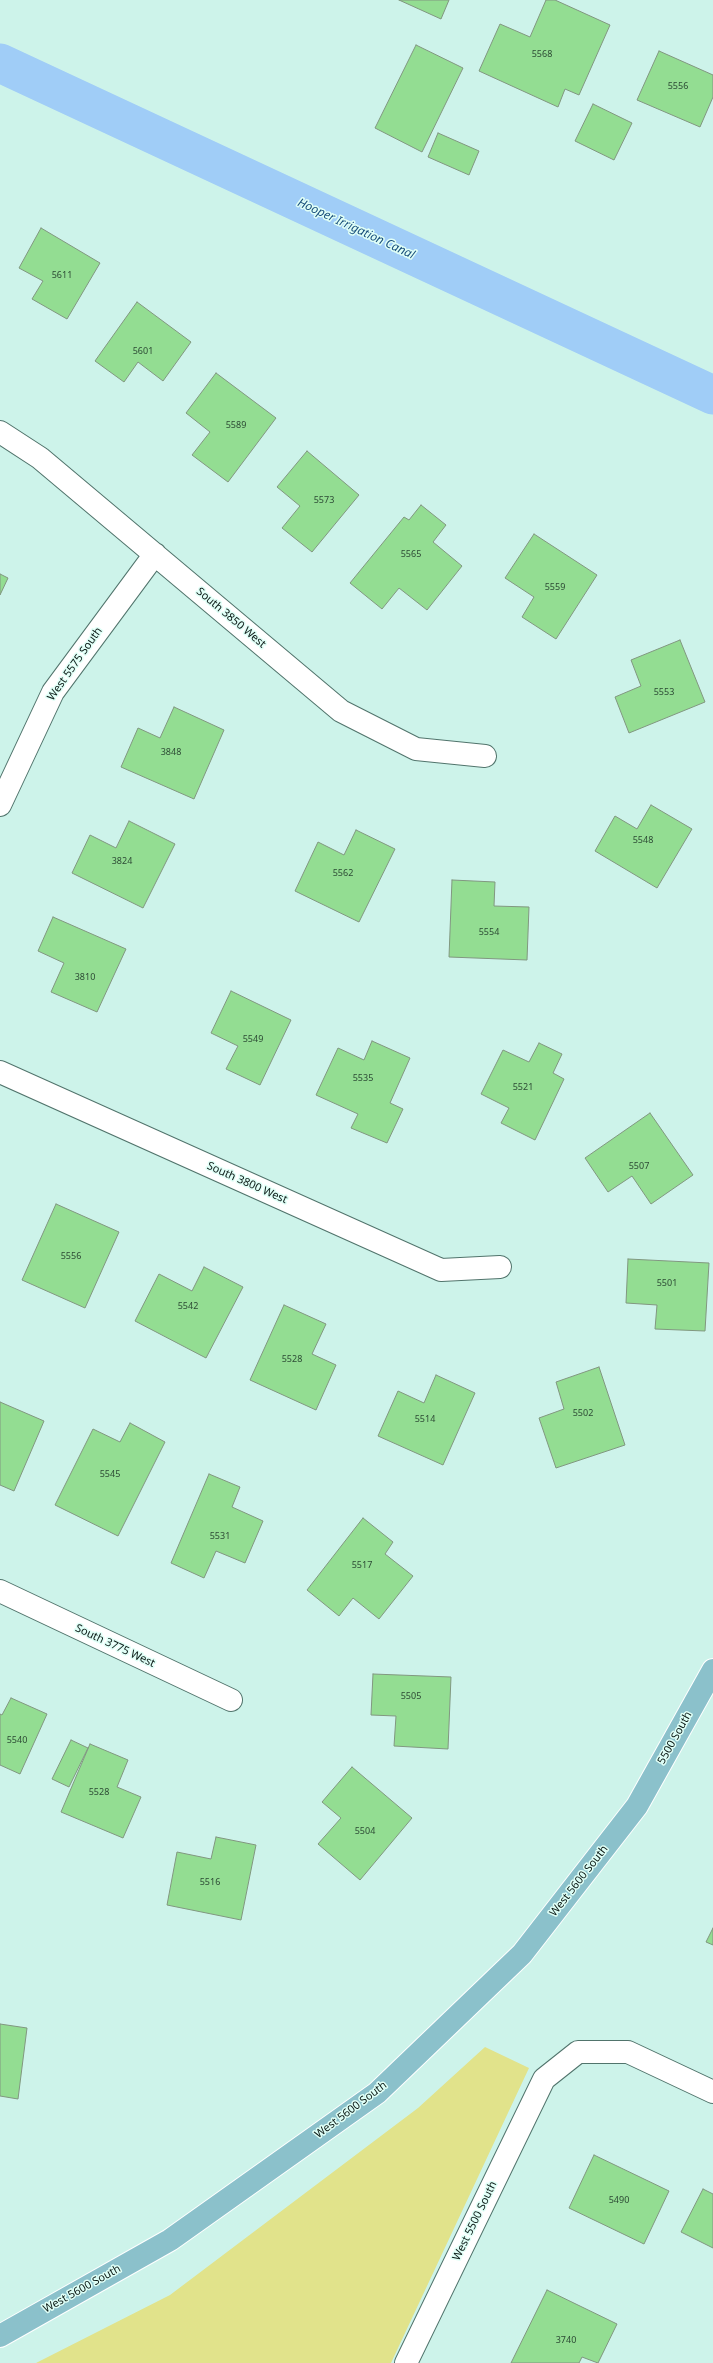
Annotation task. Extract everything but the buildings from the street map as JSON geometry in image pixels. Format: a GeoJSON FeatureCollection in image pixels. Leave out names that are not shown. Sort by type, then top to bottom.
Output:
{"type":"FeatureCollection","features":[{"type":"Feature","properties":{"kind":"main road","name":"5500 South"},"geometry":{"type":"LineString","coordinates":[[637,1806],[713,1670]]}},
{"type":"Feature","properties":{"kind":"main road","name":"West 5600 South"},"geometry":{"type":"LineString","coordinates":[[0,2336],[170,2240],[377,2093],[522,1954],[637,1806]]}},
{"type":"Feature","properties":{"kind":"street","name":"South 3850 West"},"geometry":{"type":"LineString","coordinates":[[0,432],[40,458],[341,711],[416,749],[485,756]]}},
{"type":"Feature","properties":{"kind":"street","name":"West 5575 South"},"geometry":{"type":"LineString","coordinates":[[0,805],[53,692],[155,554]]}},
{"type":"Feature","properties":{"kind":"street","name":"South 3800 West"},"geometry":{"type":"LineString","coordinates":[[0,1072],[440,1270],[500,1267]]}},
{"type":"Feature","properties":{"kind":"street","name":"South 3775 West"},"geometry":{"type":"LineString","coordinates":[[0,1591],[231,1700]]}},
{"type":"Feature","properties":{"kind":"street","name":"West 5500 South"},"geometry":{"type":"LineString","coordinates":[[406,2363],[544,2079],[578,2052],[628,2052],[713,2092]]}},
{"type":"Feature","properties":{"kind":"green space"},"geometry":{"type":"Polygon","coordinates":[[[485,2047],[529,2068],[391,2363],[36,2363],[170,2295],[418,2108],[485,2047]]]}},
{"type":"Feature","properties":{"kind":"waterway","name":"Hooper Irrigation Canal"},"geometry":{"type":"LineString","coordinates":[[0,63],[713,395]]}}]}
